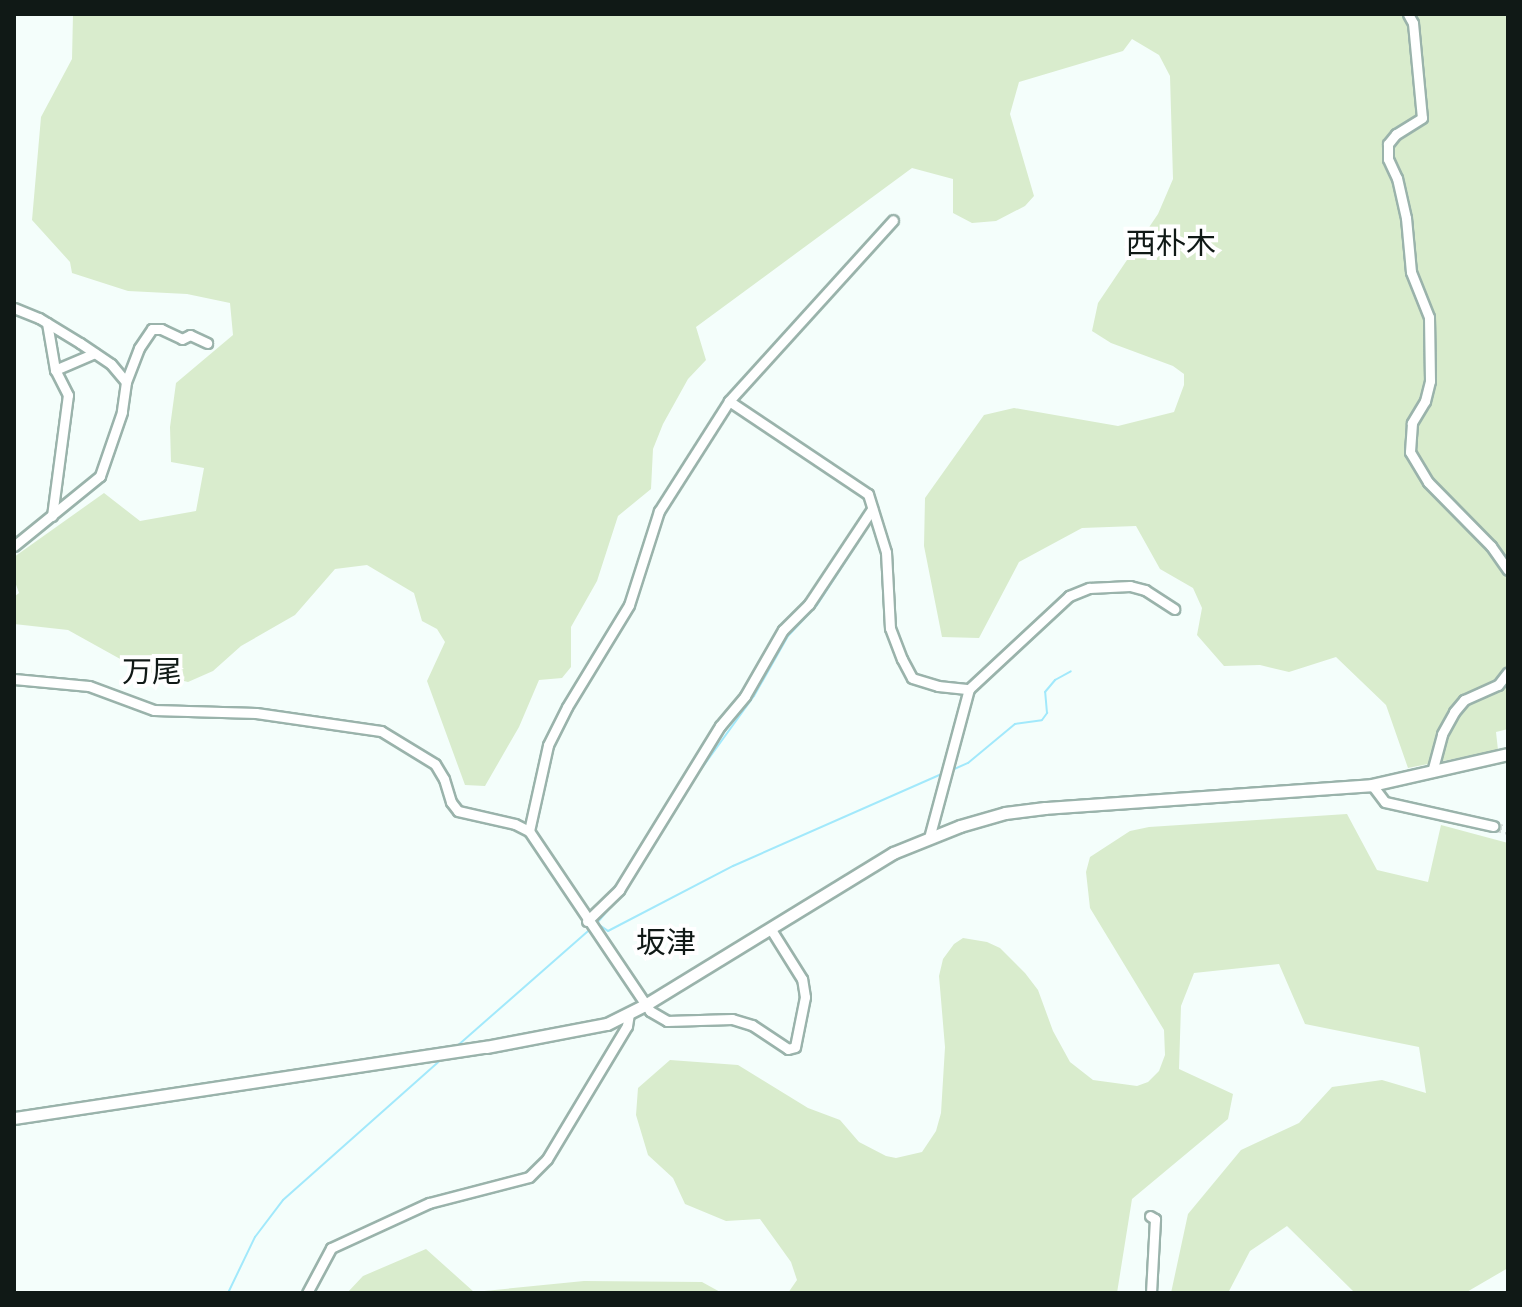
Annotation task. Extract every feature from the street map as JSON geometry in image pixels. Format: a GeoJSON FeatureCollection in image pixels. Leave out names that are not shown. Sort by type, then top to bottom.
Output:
{"type":"FeatureCollection","features":[{"type":"Feature","properties":{"kind":"street"},"geometry":{"type":"LineString","coordinates":[[1408,14],[1415,37],[1422,118],[1396,134],[1388,144],[1388,159],[1397,178],[1406,218],[1411,272],[1429,317],[1430,381],[1425,401],[1412,423],[1410,452],[1428,482],[1491,546],[1508,570]]}},
{"type":"Feature","properties":{"kind":"street"},"geometry":{"type":"LineString","coordinates":[[529,831],[548,745],[567,707],[629,605],[659,511],[729,401],[893,220]]}},
{"type":"Feature","properties":{"kind":"street"},"geometry":{"type":"LineString","coordinates":[[14,308],[47,323],[95,353],[126,382]]}},
{"type":"Feature","properties":{"kind":"street"},"geometry":{"type":"LineString","coordinates":[[47,323],[55,370],[68,395],[52,516]]}},
{"type":"Feature","properties":{"kind":"street"},"geometry":{"type":"LineString","coordinates":[[14,546],[90,487],[105,469],[122,412],[126,382],[139,348],[152,329],[161,329],[182,339],[190,335],[207,343]]}},
{"type":"Feature","properties":{"kind":"street"},"geometry":{"type":"LineString","coordinates":[[55,370],[95,353]]}},
{"type":"Feature","properties":{"kind":"street"},"geometry":{"type":"LineString","coordinates":[[729,401],[868,494],[886,552],[890,628],[902,659],[912,678],[926,684],[969,689]]}},
{"type":"Feature","properties":{"kind":"street"},"geometry":{"type":"LineString","coordinates":[[590,926],[619,890],[720,726],[745,696],[783,630],[809,604],[872,509]]}},
{"type":"Feature","properties":{"kind":"street"},"geometry":{"type":"LineString","coordinates":[[929,838],[969,689],[1069,596],[1089,588],[1130,586],[1145,590],[1174,609]]}},
{"type":"Feature","properties":{"kind":"street"},"geometry":{"type":"LineString","coordinates":[[1432,772],[1442,734],[1454,712],[1464,700],[1498,685],[1508,672]]}},
{"type":"Feature","properties":{"kind":"street"},"geometry":{"type":"LineString","coordinates":[[14,679],[89,686],[154,710],[256,713],[381,731],[435,764],[458,811],[515,824],[529,831],[645,1005],[667,1021],[732,1019],[752,1025],[788,1049],[795,1047],[800,1034],[804,988],[770,928]]}},
{"type":"Feature","properties":{"kind":"street"},"geometry":{"type":"LineString","coordinates":[[14,1118],[575,1032],[645,1005],[893,853],[1005,813],[1372,785],[1508,754]]}},
{"type":"Feature","properties":{"kind":"street"},"geometry":{"type":"LineString","coordinates":[[1372,785],[1385,802],[1493,826]]}},
{"type":"Feature","properties":{"kind":"street"},"geometry":{"type":"LineString","coordinates":[[307,1293],[331,1248],[429,1203],[529,1177],[547,1159],[627,1026],[629,1013]]}},
{"type":"Feature","properties":{"kind":"street"},"geometry":{"type":"LineString","coordinates":[[1150,1216],[1155,1219],[1151,1293]]}},
{"type":"Feature","properties":{"kind":"green space"},"geometry":{"type":"Polygon","coordinates":[[[73,14],[1508,14],[1508,729],[1496,732],[1498,750],[1408,768],[1386,705],[1336,657],[1289,672],[1260,665],[1224,666],[1197,635],[1202,608],[1193,588],[1160,569],[1136,526],[1082,528],[1019,562],[979,638],[942,637],[924,546],[925,498],[984,415],[1014,408],[1118,426],[1174,412],[1184,385],[1184,374],[1173,366],[1111,343],[1092,331],[1098,303],[1158,214],[1173,179],[1170,76],[1159,55],[1132,39],[1123,51],[1019,82],[1010,114],[1034,196],[1025,206],[996,221],[972,223],[953,213],[953,179],[912,168],[696,327],[706,360],[688,379],[663,424],[653,449],[651,489],[618,516],[597,581],[571,627],[571,667],[562,678],[539,680],[519,727],[485,786],[465,785],[427,681],[445,642],[437,629],[422,621],[414,593],[367,565],[335,569],[295,615],[241,646],[213,671],[188,682],[140,670],[68,630],[14,624],[14,597],[19,593],[14,579],[14,557],[104,493],[140,521],[196,511],[204,468],[171,462],[170,427],[176,383],[233,335],[230,303],[187,294],[128,291],[72,273],[70,262],[32,220],[41,117],[72,59],[73,14]]]}},
{"type":"Feature","properties":{"kind":"green space"},"geometry":{"type":"Polygon","coordinates":[[[1347,814],[1377,870],[1428,882],[1441,825],[1508,843],[1508,1268],[1465,1293],[1355,1293],[1287,1226],[1250,1251],[1228,1293],[1171,1293],[1188,1214],[1241,1150],[1299,1123],[1332,1087],[1382,1080],[1426,1093],[1419,1047],[1305,1024],[1279,964],[1194,973],[1181,1006],[1179,1069],[1233,1094],[1228,1119],[1132,1199],[1117,1293],[788,1293],[797,1280],[791,1262],[760,1219],[726,1221],[685,1204],[673,1178],[648,1155],[636,1115],[638,1088],[670,1060],[738,1065],[808,1108],[840,1120],[859,1142],[886,1156],[896,1158],[922,1152],[936,1131],[941,1113],[945,1047],[939,976],[943,959],[963,938],[987,942],[1000,948],[1025,973],[1038,990],[1053,1031],[1070,1062],[1093,1080],[1137,1086],[1148,1082],[1159,1071],[1165,1055],[1164,1030],[1090,908],[1086,872],[1090,857],[1130,831],[1149,827],[1347,814]]]}},
{"type":"Feature","properties":{"kind":"green space"},"geometry":{"type":"Polygon","coordinates":[[[426,1249],[474,1292],[584,1281],[702,1282],[722,1293],[347,1293],[363,1276],[426,1249]]]}},
{"type":"Feature","properties":{"kind":"waterway"},"geometry":{"type":"LineString","coordinates":[[683,794],[754,696],[788,636],[817,605],[864,533]]}},
{"type":"Feature","properties":{"kind":"waterway"},"geometry":{"type":"LineString","coordinates":[[952,770],[968,763],[1015,724],[1042,720],[1047,713],[1045,692],[1055,680],[1071,671]]}},
{"type":"Feature","properties":{"kind":"waterway"},"geometry":{"type":"LineString","coordinates":[[598,924],[608,931],[733,866],[942,774]]}},
{"type":"Feature","properties":{"kind":"waterway"},"geometry":{"type":"LineString","coordinates":[[625,889],[678,803]]}},
{"type":"Feature","properties":{"kind":"waterway"},"geometry":{"type":"LineString","coordinates":[[597,923],[621,894]]}},
{"type":"Feature","properties":{"kind":"waterway"},"geometry":{"type":"LineString","coordinates":[[456,1047],[589,930]]}},
{"type":"Feature","properties":{"kind":"waterway"},"geometry":{"type":"LineString","coordinates":[[228,1293],[255,1237],[283,1200],[442,1059]]}},
{"type":"Feature","properties":{"kind":"tunnel"},"geometry":{"type":"LineString","coordinates":[[1493,826],[1508,830]]}},
{"type":"Feature","properties":{"kind":"district","name":"西朴木"},"geometry":{"type":"Point","coordinates":[1171,243]}},
{"type":"Feature","properties":{"kind":"district","name":"万尾"},"geometry":{"type":"Point","coordinates":[152,671]}},
{"type":"Feature","properties":{"kind":"district","name":"坂津"},"geometry":{"type":"Point","coordinates":[666,942]}}]}
